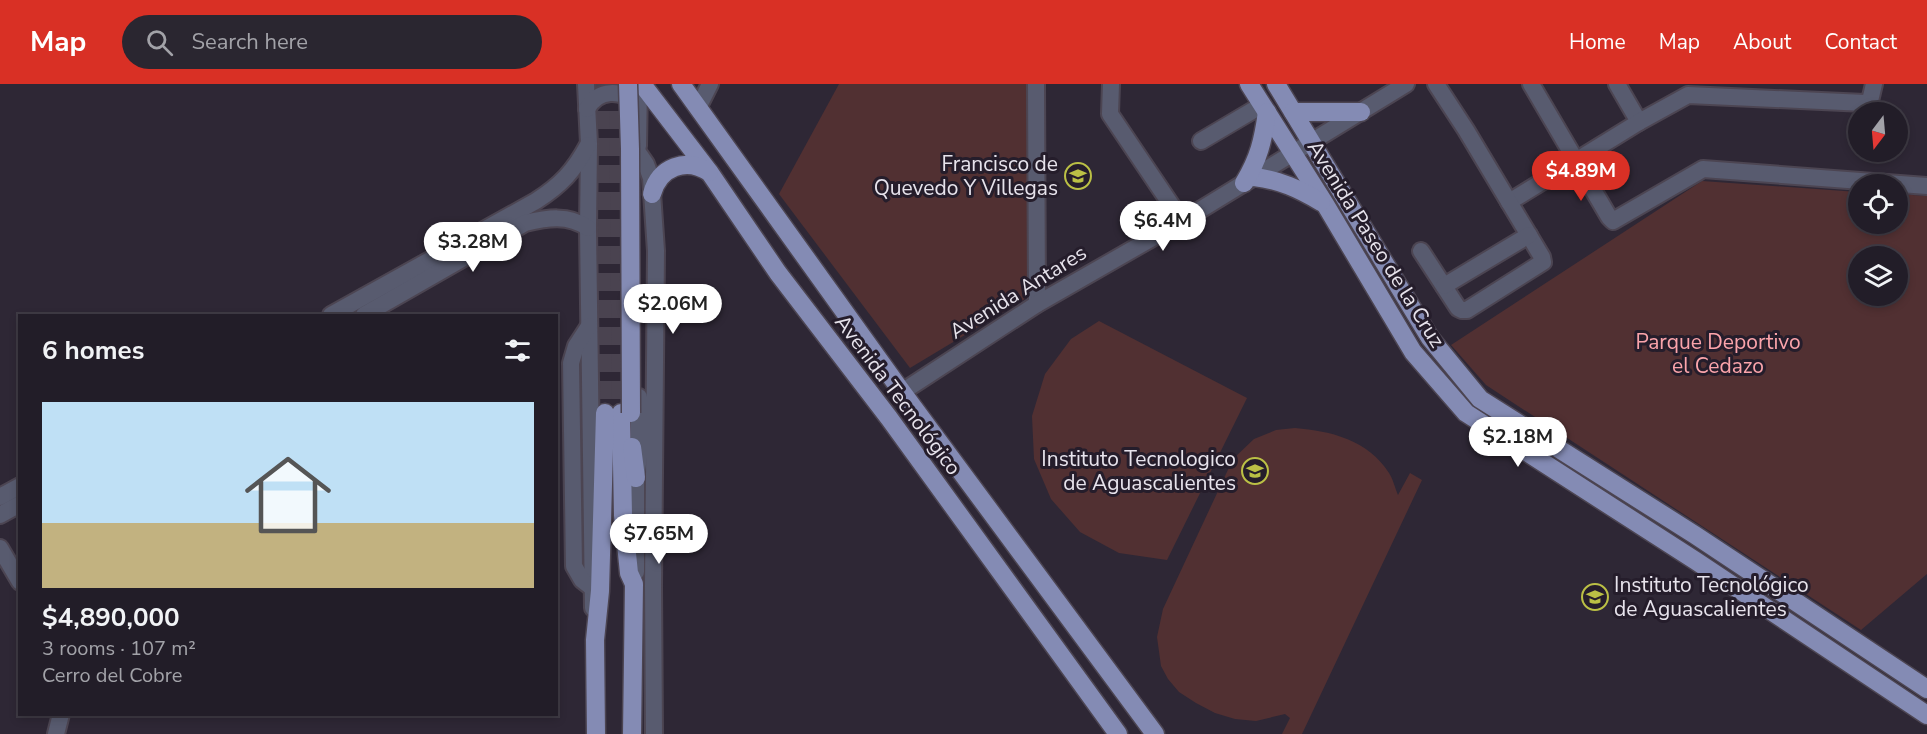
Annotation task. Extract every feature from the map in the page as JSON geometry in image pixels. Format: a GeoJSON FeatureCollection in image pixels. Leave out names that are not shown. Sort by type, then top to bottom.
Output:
{"type":"FeatureCollection","features":[{"type":"Feature","properties":{"kind":"main road"},"geometry":{"type":"LineString","coordinates":[[596,734],[595,640],[619,413],[630,149],[628,84]]}},
{"type":"Feature","properties":{"kind":"main road","name":"Avenida Tecnológico"},"geometry":{"type":"LineString","coordinates":[[641,84],[710,173],[778,273],[861,382],[1118,734]]}},
{"type":"Feature","properties":{"kind":"main road"},"geometry":{"type":"LineString","coordinates":[[657,84],[859,366],[861,382]]}},
{"type":"Feature","properties":{"kind":"main road","name":"Avenida Tecnológico"},"geometry":{"type":"LineString","coordinates":[[681,84],[696,98],[902,392],[1155,734]]}},
{"type":"Feature","properties":{"kind":"main road","name":"Avenida Paseo de la Cruz"},"geometry":{"type":"LineString","coordinates":[[1249,84],[1325,204],[1413,352],[1466,413],[1701,564],[1927,715]]}},
{"type":"Feature","properties":{"kind":"main road","name":"Avenida Paseo de la Cruz"},"geometry":{"type":"LineString","coordinates":[[1276,84],[1430,339],[1480,399],[1695,535],[1927,689]]}},
{"type":"Feature","properties":{"kind":"main road"},"geometry":{"type":"LineString","coordinates":[[1264,109],[1263,144],[1249,180],[1276,180],[1297,188],[1325,204]]}},
{"type":"Feature","properties":{"kind":"main road"},"geometry":{"type":"LineString","coordinates":[[1293,112],[1361,112]]}},
{"type":"Feature","properties":{"kind":"main road"},"geometry":{"type":"LineString","coordinates":[[652,194],[662,174],[675,166],[697,166],[710,173]]}},
{"type":"Feature","properties":{"kind":"main road"},"geometry":{"type":"LineString","coordinates":[[619,413],[636,478]]}},
{"type":"Feature","properties":{"kind":"main road"},"geometry":{"type":"LineString","coordinates":[[619,413],[623,515],[629,573],[635,577],[632,734]]}},
{"type":"Feature","properties":{"kind":"street"},"geometry":{"type":"LineString","coordinates":[[586,84],[589,326],[576,346],[572,363],[574,566],[582,580],[591,586],[595,640]]}},
{"type":"Feature","properties":{"kind":"street"},"geometry":{"type":"LineString","coordinates":[[635,577],[636,478],[639,457],[638,151],[641,84]]}},
{"type":"Feature","properties":{"kind":"street"},"geometry":{"type":"LineString","coordinates":[[696,98],[710,84]]}},
{"type":"Feature","properties":{"kind":"street"},"geometry":{"type":"LineString","coordinates":[[1036,84],[1037,304]]}},
{"type":"Feature","properties":{"kind":"street"},"geometry":{"type":"LineString","coordinates":[[1111,84],[1110,114],[1182,221]]}},
{"type":"Feature","properties":{"kind":"street","name":"Avenida Antares"},"geometry":{"type":"LineString","coordinates":[[902,392],[1037,304],[1182,221],[1406,84]]}},
{"type":"Feature","properties":{"kind":"street"},"geometry":{"type":"LineString","coordinates":[[1421,251],[1458,308],[1462,310],[1467,310],[1543,262],[1529,235],[1436,84]]}},
{"type":"Feature","properties":{"kind":"street"},"geometry":{"type":"LineString","coordinates":[[1531,84],[1613,221],[1704,170],[1927,186]]}},
{"type":"Feature","properties":{"kind":"street"},"geometry":{"type":"LineString","coordinates":[[1617,84],[1639,122]]}},
{"type":"Feature","properties":{"kind":"street"},"geometry":{"type":"LineString","coordinates":[[1509,202],[1639,122],[1688,95],[1865,103],[1870,101],[1874,84]]}},
{"type":"Feature","properties":{"kind":"street"},"geometry":{"type":"LineString","coordinates":[[587,109],[599,96],[617,93],[628,97],[639,112]]}},
{"type":"Feature","properties":{"kind":"street"},"geometry":{"type":"LineString","coordinates":[[1201,141],[1264,109]]}},
{"type":"Feature","properties":{"kind":"street"},"geometry":{"type":"LineString","coordinates":[[333,314],[545,196],[564,181],[579,162],[588,144]]}},
{"type":"Feature","properties":{"kind":"street"},"geometry":{"type":"LineString","coordinates":[[638,151],[649,171],[656,251],[654,734]]}},
{"type":"Feature","properties":{"kind":"street"},"geometry":{"type":"LineString","coordinates":[[366,314],[525,223],[541,219],[566,219],[579,222],[588,228]]}},
{"type":"Feature","properties":{"kind":"street"},"geometry":{"type":"LineString","coordinates":[[1444,286],[1529,235]]}},
{"type":"Feature","properties":{"kind":"street"},"geometry":{"type":"LineString","coordinates":[[0,497],[18,487]]}},
{"type":"Feature","properties":{"kind":"street"},"geometry":{"type":"LineString","coordinates":[[0,515],[18,505]]}},
{"type":"Feature","properties":{"kind":"street"},"geometry":{"type":"LineString","coordinates":[[635,577],[653,542]]}},
{"type":"Feature","properties":{"kind":"street"},"geometry":{"type":"LineString","coordinates":[[0,548],[18,579]]}},
{"type":"Feature","properties":{"kind":"street"},"geometry":{"type":"LineString","coordinates":[[56,734],[60,716]]}},
{"type":"Feature","properties":{"kind":"green space"},"geometry":{"type":"Polygon","coordinates":[[[839,84],[1027,84],[1028,297],[910,368],[779,194],[839,84]]]}},
{"type":"Feature","properties":{"kind":"green space","name":"Parque Deportivo el Cedazo"},"geometry":{"type":"Polygon","coordinates":[[[1702,181],[1848,191],[1848,234],[1908,234],[1908,195],[1927,196],[1927,574],[1861,630],[1486,385],[1451,345],[1702,181]]]}},
{"type":"Feature","properties":{"kind":"green space"},"geometry":{"type":"Polygon","coordinates":[[[1099,321],[1247,398],[1167,560],[1119,553],[1080,532],[1051,499],[1034,459],[1032,416],[1045,374],[1071,339],[1099,321]]]}},
{"type":"Feature","properties":{"kind":"green space"},"geometry":{"type":"Polygon","coordinates":[[[1295,428],[1348,439],[1371,452],[1390,475],[1398,495],[1410,473],[1422,480],[1302,734],[1282,734],[1290,718],[1285,714],[1256,721],[1235,719],[1215,713],[1179,692],[1161,666],[1157,637],[1163,609],[1233,459],[1254,439],[1276,430],[1295,428]]]}},
{"type":"Feature","properties":{"kind":"tunnel"},"geometry":{"type":"LineString","coordinates":[[604,84],[605,413]]}},
{"type":"Feature","properties":{"kind":"tunnel"},"geometry":{"type":"LineString","coordinates":[[618,84],[621,413]]}},
{"type":"Feature","properties":{"kind":"place","name":"Francisco de Quevedo Y Villegas"},"geometry":{"type":"Point","coordinates":[1078,176]}},
{"type":"Feature","properties":{"kind":"place","name":"Instituto Tecnologico de Aguascalientes"},"geometry":{"type":"Point","coordinates":[1255,471]}},
{"type":"Feature","properties":{"kind":"place","name":"Instituto Tecnológico de Aguascalientes"},"geometry":{"type":"Point","coordinates":[1595,597]}}]}
